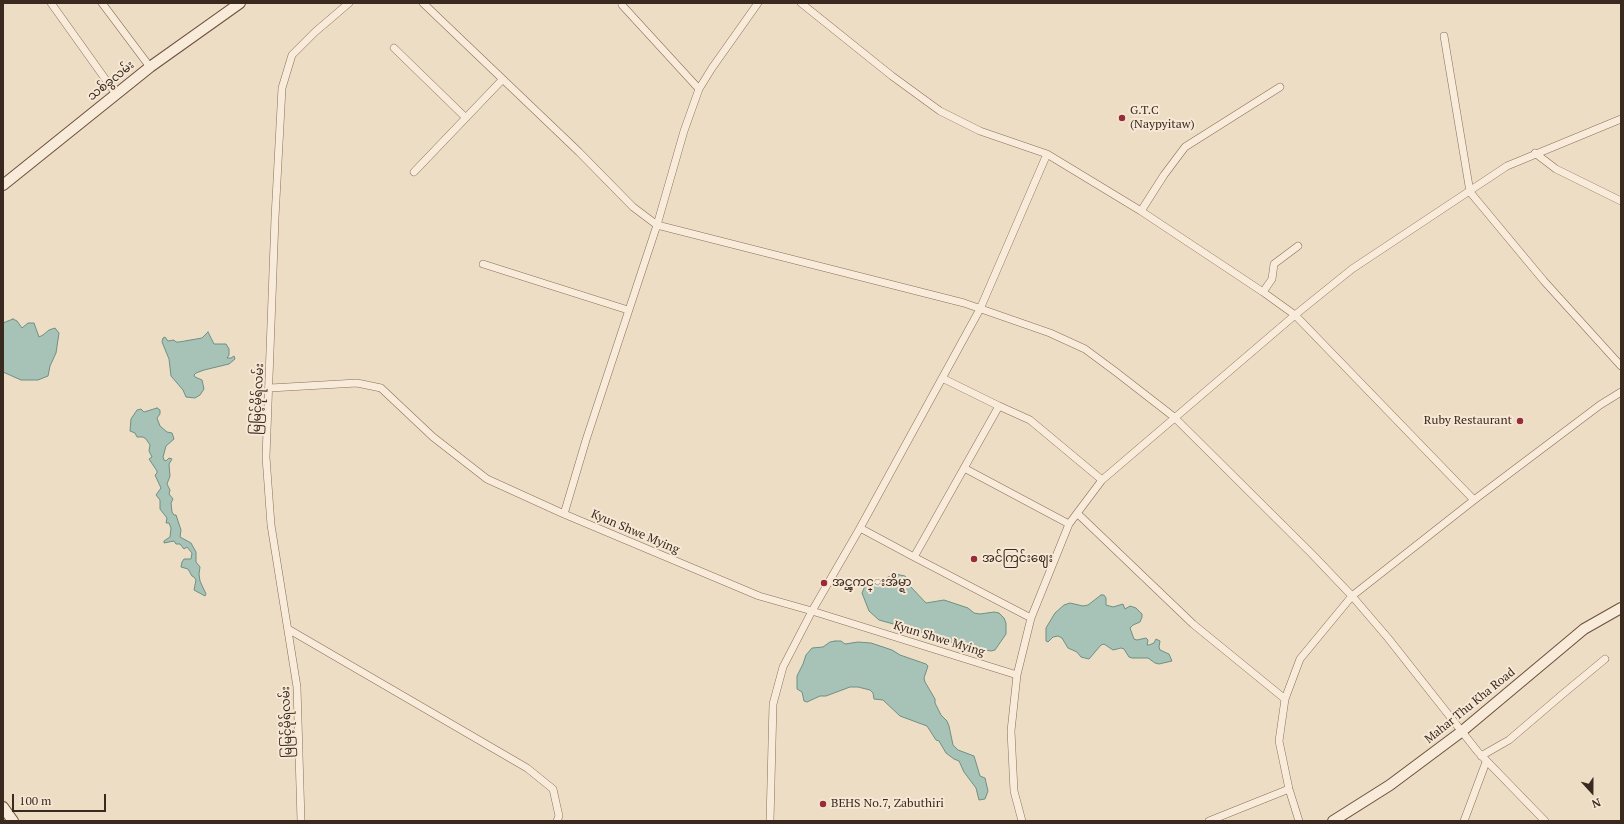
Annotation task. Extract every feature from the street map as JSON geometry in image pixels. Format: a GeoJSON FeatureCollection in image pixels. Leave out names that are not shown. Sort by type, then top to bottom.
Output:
{"type":"FeatureCollection","features":[{"type":"Feature","properties":{"kind":"main road","name":"သစ်ခွလမ်း"},"geometry":{"type":"LineString","coordinates":[[3,185],[150,67],[240,3]]}},
{"type":"Feature","properties":{"kind":"main road","name":"Mahar Thu Kha Road"},"geometry":{"type":"LineString","coordinates":[[1333,821],[1390,785],[1461,732],[1584,630],[1621,608]]}},
{"type":"Feature","properties":{"kind":"main road"},"geometry":{"type":"LineString","coordinates":[[3,808],[13,821]]}},
{"type":"Feature","properties":{"kind":"street"},"geometry":{"type":"LineString","coordinates":[[51,3],[116,94]]}},
{"type":"Feature","properties":{"kind":"street"},"geometry":{"type":"LineString","coordinates":[[102,3],[150,67]]}},
{"type":"Feature","properties":{"kind":"street","name":"မြမြင့်မိုရ်လမ်း"},"geometry":{"type":"LineString","coordinates":[[301,821],[297,687],[271,525],[266,457],[270,388],[275,218],[282,88],[292,55],[315,32],[349,3]]}},
{"type":"Feature","properties":{"kind":"street"},"geometry":{"type":"LineString","coordinates":[[424,3],[502,80],[579,152],[633,207],[657,225],[964,303],[1050,333],[1085,349],[1174,417],[1312,554],[1352,596],[1388,638],[1486,762],[1545,821]]}},
{"type":"Feature","properties":{"kind":"street"},"geometry":{"type":"LineString","coordinates":[[564,514],[586,440],[657,225],[684,131],[699,89],[758,3]]}},
{"type":"Feature","properties":{"kind":"street"},"geometry":{"type":"LineString","coordinates":[[801,3],[892,76],[940,111],[980,131],[1047,154],[1141,211],[1295,315],[1474,500]]}},
{"type":"Feature","properties":{"kind":"street"},"geometry":{"type":"LineString","coordinates":[[622,5],[699,89]]}},
{"type":"Feature","properties":{"kind":"street"},"geometry":{"type":"LineString","coordinates":[[1444,36],[1470,192],[1544,280],[1621,366]]}},
{"type":"Feature","properties":{"kind":"street"},"geometry":{"type":"LineString","coordinates":[[394,48],[465,117]]}},
{"type":"Feature","properties":{"kind":"street"},"geometry":{"type":"LineString","coordinates":[[414,172],[502,80]]}},
{"type":"Feature","properties":{"kind":"street"},"geometry":{"type":"LineString","coordinates":[[1141,211],[1164,175],[1185,147],[1280,87]]}},
{"type":"Feature","properties":{"kind":"street"},"geometry":{"type":"LineString","coordinates":[[1022,821],[1014,791],[1011,731],[1017,675],[1030,618],[1070,524],[1102,480],[1174,417],[1352,269],[1508,166],[1535,153],[1621,119]]}},
{"type":"Feature","properties":{"kind":"street"},"geometry":{"type":"LineString","coordinates":[[1535,153],[1556,169],[1621,201]]}},
{"type":"Feature","properties":{"kind":"street"},"geometry":{"type":"LineString","coordinates":[[770,821],[772,704],[783,667],[812,611],[860,528],[980,309],[1047,154]]}},
{"type":"Feature","properties":{"kind":"street"},"geometry":{"type":"LineString","coordinates":[[1263,292],[1272,279],[1274,264],[1298,246]]}},
{"type":"Feature","properties":{"kind":"street"},"geometry":{"type":"LineString","coordinates":[[483,264],[628,310]]}},
{"type":"Feature","properties":{"kind":"street"},"geometry":{"type":"LineString","coordinates":[[942,378],[1030,420],[1102,480]]}},
{"type":"Feature","properties":{"kind":"street","name":"Kyun Shwe Mying"},"geometry":{"type":"LineString","coordinates":[[270,388],[357,383],[381,388],[433,437],[487,479],[564,514],[759,596],[1017,675]]}},
{"type":"Feature","properties":{"kind":"street"},"geometry":{"type":"LineString","coordinates":[[1299,821],[1289,789],[1278,741],[1285,699],[1300,659],[1352,596],[1474,500],[1600,405],[1621,392]]}},
{"type":"Feature","properties":{"kind":"street"},"geometry":{"type":"LineString","coordinates":[[914,557],[999,406]]}},
{"type":"Feature","properties":{"kind":"street"},"geometry":{"type":"LineString","coordinates":[[964,468],[1070,524]]}},
{"type":"Feature","properties":{"kind":"street"},"geometry":{"type":"LineString","coordinates":[[1078,514],[1193,624],[1285,699]]}},
{"type":"Feature","properties":{"kind":"street"},"geometry":{"type":"LineString","coordinates":[[860,528],[1030,618]]}},
{"type":"Feature","properties":{"kind":"street"},"geometry":{"type":"LineString","coordinates":[[288,629],[527,768],[553,790],[559,816],[557,821]]}},
{"type":"Feature","properties":{"kind":"street"},"geometry":{"type":"LineString","coordinates":[[1481,756],[1509,740],[1605,659]]}},
{"type":"Feature","properties":{"kind":"street"},"geometry":{"type":"LineString","coordinates":[[1464,821],[1486,762]]}},
{"type":"Feature","properties":{"kind":"street"},"geometry":{"type":"LineString","coordinates":[[1210,821],[1289,789]]}},
{"type":"Feature","properties":{"kind":"shaded area"},"geometry":{"type":"Polygon","coordinates":[[[13,319],[17,321],[22,328],[28,323],[34,323],[39,337],[55,328],[59,333],[56,353],[50,366],[48,376],[38,380],[21,380],[3,372],[3,323],[13,319]]]}},
{"type":"Feature","properties":{"kind":"shaded area"},"geometry":{"type":"Polygon","coordinates":[[[208,332],[214,344],[226,344],[229,349],[229,355],[227,358],[234,356],[235,359],[229,364],[196,373],[194,375],[195,377],[202,380],[204,389],[200,395],[195,398],[186,397],[183,390],[171,376],[169,359],[162,342],[163,338],[165,337],[168,341],[174,340],[179,342],[202,338],[208,332]]]}},
{"type":"Feature","properties":{"kind":"shaded area"},"geometry":{"type":"Polygon","coordinates":[[[157,408],[160,410],[160,414],[157,418],[160,426],[167,432],[172,433],[174,439],[166,446],[163,457],[166,461],[169,458],[172,459],[169,464],[170,476],[167,484],[170,490],[169,494],[173,499],[171,503],[172,512],[176,515],[181,530],[180,537],[191,543],[196,552],[196,562],[200,567],[200,581],[206,594],[205,596],[194,590],[196,580],[188,569],[181,567],[184,559],[191,559],[192,553],[187,547],[184,549],[180,544],[176,544],[174,541],[164,543],[164,541],[170,537],[171,528],[169,523],[166,523],[167,518],[160,509],[160,500],[156,495],[161,488],[155,475],[157,471],[149,459],[152,457],[149,451],[150,445],[146,439],[143,437],[137,437],[135,433],[130,431],[131,419],[137,410],[141,409],[144,412],[157,408]]]}},
{"type":"Feature","properties":{"kind":"shaded area"},"geometry":{"type":"Polygon","coordinates":[[[895,574],[905,576],[910,586],[926,603],[944,600],[968,608],[974,613],[999,613],[1004,618],[1006,623],[1006,634],[995,650],[991,651],[963,646],[879,620],[869,611],[862,593],[865,586],[871,584],[881,585],[888,577],[895,574]]]}},
{"type":"Feature","properties":{"kind":"shaded area"},"geometry":{"type":"Polygon","coordinates":[[[1101,595],[1104,595],[1106,598],[1106,605],[1113,607],[1123,604],[1125,609],[1130,606],[1136,608],[1142,614],[1142,617],[1140,622],[1130,628],[1134,639],[1137,640],[1146,638],[1148,640],[1147,645],[1154,643],[1156,639],[1160,641],[1160,650],[1169,654],[1172,661],[1159,664],[1148,658],[1132,658],[1129,657],[1124,649],[1121,648],[1113,650],[1104,644],[1101,645],[1089,659],[1081,657],[1077,652],[1068,648],[1062,638],[1058,636],[1053,637],[1048,642],[1046,641],[1046,628],[1055,613],[1064,605],[1070,603],[1083,606],[1088,605],[1101,595]]]}},
{"type":"Feature","properties":{"kind":"shaded area"},"geometry":{"type":"Polygon","coordinates":[[[841,641],[845,644],[858,642],[871,643],[892,650],[900,655],[928,666],[924,678],[925,682],[935,699],[935,703],[941,715],[947,721],[953,745],[958,750],[974,756],[980,776],[985,778],[988,791],[985,799],[979,800],[976,788],[964,772],[959,761],[946,753],[927,726],[900,716],[883,700],[874,699],[873,693],[870,690],[850,687],[826,696],[820,696],[807,702],[804,701],[802,692],[797,689],[797,676],[806,655],[812,648],[823,647],[830,642],[841,641]]]}},
{"type":"Feature","properties":{"kind":"place","name":"G.T.C (Naypyitaw)"},"geometry":{"type":"Point","coordinates":[1122,118]}},
{"type":"Feature","properties":{"kind":"place","name":"Ruby Restaurant"},"geometry":{"type":"Point","coordinates":[1520,421]}},
{"type":"Feature","properties":{"kind":"place","name":"အင်ကြင်းဈေး"},"geometry":{"type":"Point","coordinates":[974,559]}},
{"type":"Feature","properties":{"kind":"place","name":"အင္ၾကင္းအိမ္ရာ"},"geometry":{"type":"Point","coordinates":[824,583]}},
{"type":"Feature","properties":{"kind":"place","name":"BEHS No.7, Zabuthiri"},"geometry":{"type":"Point","coordinates":[823,804]}}]}
